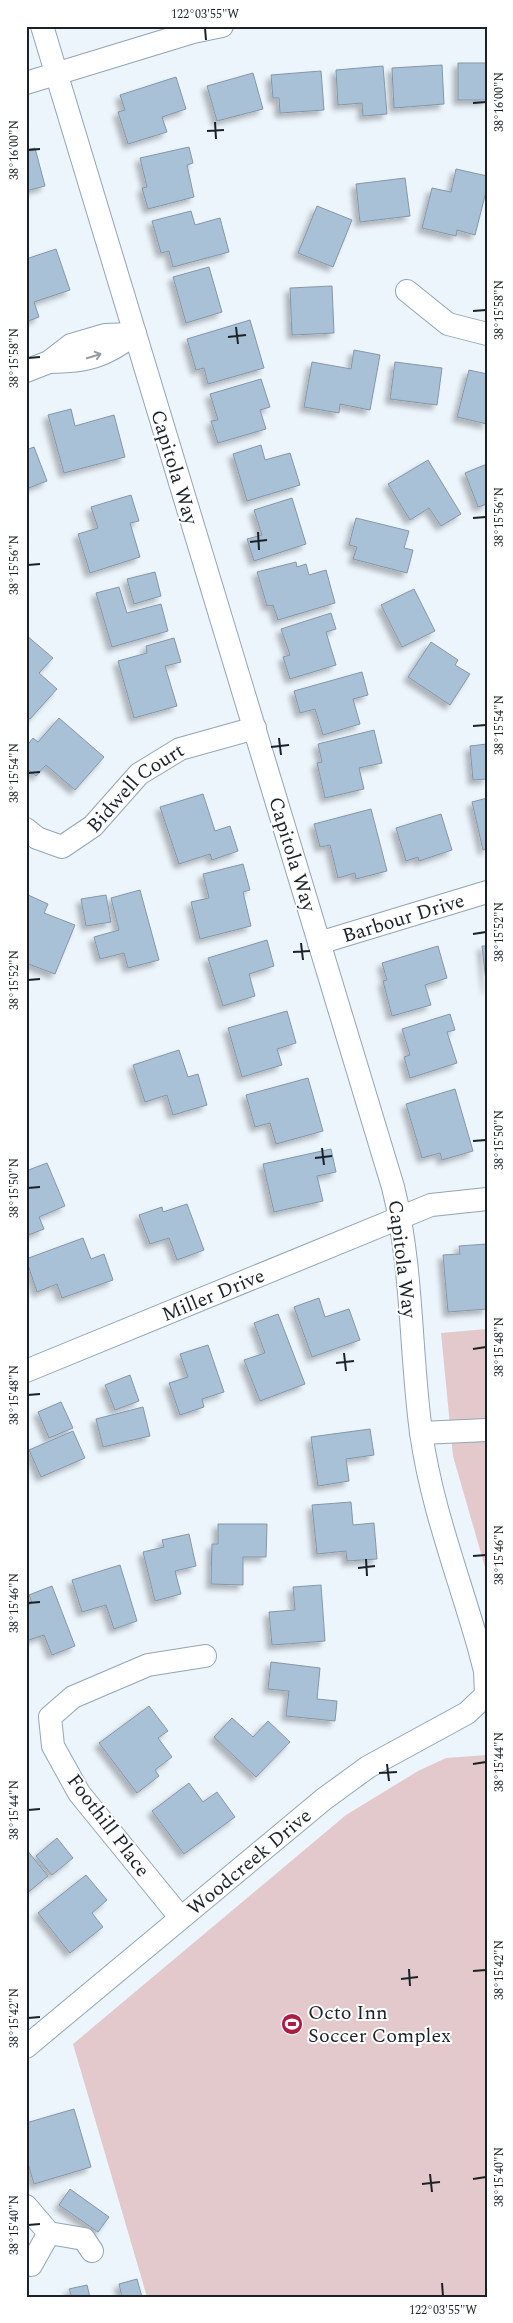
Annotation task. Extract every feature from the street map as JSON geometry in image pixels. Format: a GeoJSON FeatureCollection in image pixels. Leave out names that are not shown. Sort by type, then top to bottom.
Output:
{"type":"FeatureCollection","features":[{"type":"Feature","properties":{"kind":"street","name":"Capitola Way"},"geometry":{"type":"LineString","coordinates":[[42,26],[255,728],[400,1217],[421,1433],[434,1495],[485,1671],[486,1695]]}},
{"type":"Feature","properties":{"kind":"street"},"geometry":{"type":"LineString","coordinates":[[26,83],[193,32],[222,26]]}},
{"type":"Feature","properties":{"kind":"street"},"geometry":{"type":"LineString","coordinates":[[406,291],[448,324],[487,334]]}},
{"type":"Feature","properties":{"kind":"street"},"geometry":{"type":"LineString","coordinates":[[26,371],[48,362],[71,345],[105,335],[135,334]]}},
{"type":"Feature","properties":{"kind":"street","name":"Bidwell Court"},"geometry":{"type":"LineString","coordinates":[[26,828],[37,838],[62,847],[93,826],[139,774],[180,749],[255,728]]}},
{"type":"Feature","properties":{"kind":"street","name":"Barbour Drive"},"geometry":{"type":"LineString","coordinates":[[319,943],[487,892]]}},
{"type":"Feature","properties":{"kind":"street","name":"Miller Drive"},"geometry":{"type":"LineString","coordinates":[[26,1371],[431,1205],[487,1199]]}},
{"type":"Feature","properties":{"kind":"street"},"geometry":{"type":"LineString","coordinates":[[421,1433],[487,1430]]}},
{"type":"Feature","properties":{"kind":"street","name":"Foothill Place"},"geometry":{"type":"LineString","coordinates":[[180,1917],[79,1793],[53,1746],[50,1717],[72,1697],[148,1665],[206,1656]]}},
{"type":"Feature","properties":{"kind":"street","name":"Woodcreek Drive"},"geometry":{"type":"LineString","coordinates":[[26,2048],[180,1917],[324,1799],[368,1767],[467,1713],[486,1695]]}},
{"type":"Feature","properties":{"kind":"street"},"geometry":{"type":"LineString","coordinates":[[26,2206],[49,2232],[84,2239],[92,2251]]}},
{"type":"Feature","properties":{"kind":"street"},"geometry":{"type":"LineString","coordinates":[[31,2265],[49,2232]]}},
{"type":"Feature","properties":{"kind":"shaded area"},"geometry":{"type":"Polygon","coordinates":[[[487,1329],[487,1574],[453,1456],[441,1333],[487,1329]]]}},
{"type":"Feature","properties":{"kind":"shaded area","name":"Octo Inn Soccer Complex"},"geometry":{"type":"Polygon","coordinates":[[[487,1755],[487,2297],[147,2297],[73,2044],[346,1815],[418,1771],[446,1758],[487,1755]]]}},
{"type":"Feature","properties":{"kind":"building"},"geometry":{"type":"Polygon","coordinates":[[[458,63],[487,63],[487,100],[458,100],[458,63]]]}},
{"type":"Feature","properties":{"kind":"building"},"geometry":{"type":"Polygon","coordinates":[[[442,65],[444,104],[394,108],[392,68],[442,65]]]}},
{"type":"Feature","properties":{"kind":"building"},"geometry":{"type":"Polygon","coordinates":[[[383,66],[387,114],[363,116],[362,103],[338,105],[336,70],[383,66]]]}},
{"type":"Feature","properties":{"kind":"building"},"geometry":{"type":"Polygon","coordinates":[[[321,71],[324,110],[280,113],[279,98],[273,98],[271,75],[321,71]]]}},
{"type":"Feature","properties":{"kind":"building"},"geometry":{"type":"Polygon","coordinates":[[[253,73],[263,109],[217,121],[207,86],[253,73]]]}},
{"type":"Feature","properties":{"kind":"building"},"geometry":{"type":"Polygon","coordinates":[[[176,77],[186,109],[162,117],[167,132],[128,144],[118,112],[125,110],[120,95],[176,77]]]}},
{"type":"Feature","properties":{"kind":"building"},"geometry":{"type":"Polygon","coordinates":[[[189,147],[193,163],[187,165],[194,197],[148,209],[142,188],[147,187],[140,158],[189,147]]]}},
{"type":"Feature","properties":{"kind":"building"},"geometry":{"type":"Polygon","coordinates":[[[35,148],[45,186],[26,191],[26,150],[35,148]]]}},
{"type":"Feature","properties":{"kind":"building"},"geometry":{"type":"Polygon","coordinates":[[[456,169],[487,176],[487,188],[475,235],[457,230],[456,236],[422,228],[432,188],[451,192],[456,169]]]}},
{"type":"Feature","properties":{"kind":"building"},"geometry":{"type":"Polygon","coordinates":[[[405,178],[410,216],[360,222],[356,184],[405,178]]]}},
{"type":"Feature","properties":{"kind":"building"},"geometry":{"type":"Polygon","coordinates":[[[317,206],[352,220],[333,267],[298,253],[317,206]]]}},
{"type":"Feature","properties":{"kind":"building"},"geometry":{"type":"Polygon","coordinates":[[[191,211],[195,225],[220,218],[229,252],[173,267],[169,251],[161,253],[152,221],[191,211]]]}},
{"type":"Feature","properties":{"kind":"building"},"geometry":{"type":"Polygon","coordinates":[[[56,249],[70,290],[34,302],[39,317],[26,322],[26,259],[56,249]]]}},
{"type":"Feature","properties":{"kind":"building"},"geometry":{"type":"Polygon","coordinates":[[[209,267],[222,312],[186,323],[173,277],[209,267]]]}},
{"type":"Feature","properties":{"kind":"building"},"geometry":{"type":"Polygon","coordinates":[[[332,286],[334,333],[292,335],[290,288],[332,286]]]}},
{"type":"Feature","properties":{"kind":"building"},"geometry":{"type":"Polygon","coordinates":[[[250,320],[264,368],[208,384],[204,368],[196,370],[187,339],[250,320]]]}},
{"type":"Feature","properties":{"kind":"building"},"geometry":{"type":"Polygon","coordinates":[[[354,350],[380,355],[370,410],[340,404],[339,413],[304,407],[312,362],[351,369],[354,350]]]}},
{"type":"Feature","properties":{"kind":"building"},"geometry":{"type":"Polygon","coordinates":[[[395,362],[442,368],[437,405],[390,399],[395,362]]]}},
{"type":"Feature","properties":{"kind":"building"},"geometry":{"type":"Polygon","coordinates":[[[469,370],[487,374],[487,424],[457,417],[469,370]]]}},
{"type":"Feature","properties":{"kind":"building"},"geometry":{"type":"Polygon","coordinates":[[[261,379],[270,407],[260,410],[266,429],[218,443],[211,421],[218,420],[210,394],[261,379]]]}},
{"type":"Feature","properties":{"kind":"building"},"geometry":{"type":"Polygon","coordinates":[[[71,409],[75,426],[114,415],[125,457],[64,473],[48,415],[71,409]]]}},
{"type":"Feature","properties":{"kind":"building"},"geometry":{"type":"Polygon","coordinates":[[[261,445],[265,460],[290,453],[300,485],[247,501],[233,454],[261,445]]]}},
{"type":"Feature","properties":{"kind":"building"},"geometry":{"type":"Polygon","coordinates":[[[34,447],[47,481],[26,489],[26,450],[34,447]]]}},
{"type":"Feature","properties":{"kind":"building"},"geometry":{"type":"Polygon","coordinates":[[[428,460],[461,514],[441,526],[429,508],[410,520],[388,484],[428,460]]]}},
{"type":"Feature","properties":{"kind":"building"},"geometry":{"type":"Polygon","coordinates":[[[487,464],[487,504],[478,507],[465,473],[487,464]]]}},
{"type":"Feature","properties":{"kind":"building"},"geometry":{"type":"Polygon","coordinates":[[[131,495],[139,521],[130,523],[140,557],[90,573],[78,534],[98,528],[91,507],[131,495]]]}},
{"type":"Feature","properties":{"kind":"building"},"geometry":{"type":"Polygon","coordinates":[[[292,498],[306,544],[254,561],[247,539],[262,535],[254,510],[292,498]]]}},
{"type":"Feature","properties":{"kind":"building"},"geometry":{"type":"Polygon","coordinates":[[[356,518],[409,531],[404,548],[413,550],[407,573],[353,559],[357,547],[349,545],[356,518]]]}},
{"type":"Feature","properties":{"kind":"building"},"geometry":{"type":"Polygon","coordinates":[[[296,562],[297,567],[306,564],[309,575],[326,570],[335,603],[278,620],[273,605],[267,606],[257,572],[296,562]]]}},
{"type":"Feature","properties":{"kind":"building"},"geometry":{"type":"Polygon","coordinates":[[[155,572],[161,596],[134,604],[127,579],[155,572]]]}},
{"type":"Feature","properties":{"kind":"building"},"geometry":{"type":"Polygon","coordinates":[[[119,587],[127,613],[161,604],[168,631],[112,647],[96,593],[119,587]]]}},
{"type":"Feature","properties":{"kind":"building"},"geometry":{"type":"Polygon","coordinates":[[[414,589],[435,631],[402,647],[381,605],[414,589]]]}},
{"type":"Feature","properties":{"kind":"building"},"geometry":{"type":"Polygon","coordinates":[[[331,613],[336,629],[326,632],[336,665],[290,679],[283,657],[290,655],[281,629],[331,613]]]}},
{"type":"Feature","properties":{"kind":"building"},"geometry":{"type":"Polygon","coordinates":[[[26,635],[53,658],[39,673],[57,689],[30,719],[26,716],[26,635]]]}},
{"type":"Feature","properties":{"kind":"building"},"geometry":{"type":"Polygon","coordinates":[[[174,638],[181,662],[165,666],[177,706],[134,718],[118,661],[147,653],[146,646],[174,638]]]}},
{"type":"Feature","properties":{"kind":"building"},"geometry":{"type":"Polygon","coordinates":[[[431,642],[458,660],[455,665],[470,674],[450,705],[408,677],[431,642]]]}},
{"type":"Feature","properties":{"kind":"building"},"geometry":{"type":"Polygon","coordinates":[[[362,672],[368,695],[353,699],[360,724],[323,735],[315,709],[300,713],[294,691],[362,672]]]}},
{"type":"Feature","properties":{"kind":"building"},"geometry":{"type":"Polygon","coordinates":[[[59,718],[104,757],[75,790],[46,765],[36,776],[26,768],[26,747],[33,738],[38,742],[59,718]]]}},
{"type":"Feature","properties":{"kind":"building"},"geometry":{"type":"Polygon","coordinates":[[[374,730],[382,763],[359,768],[364,789],[325,798],[317,763],[322,762],[318,744],[374,730]]]}},
{"type":"Feature","properties":{"kind":"building"},"geometry":{"type":"Polygon","coordinates":[[[487,744],[487,779],[473,780],[470,746],[487,744]]]}},
{"type":"Feature","properties":{"kind":"building"},"geometry":{"type":"Polygon","coordinates":[[[203,794],[215,831],[230,826],[238,851],[212,860],[210,854],[179,864],[160,807],[203,794]]]}},
{"type":"Feature","properties":{"kind":"building"},"geometry":{"type":"Polygon","coordinates":[[[487,798],[487,849],[483,850],[472,802],[487,798]]]}},
{"type":"Feature","properties":{"kind":"building"},"geometry":{"type":"Polygon","coordinates":[[[371,809],[387,871],[356,879],[355,873],[338,878],[330,845],[320,847],[314,824],[371,809]]]}},
{"type":"Feature","properties":{"kind":"building"},"geometry":{"type":"Polygon","coordinates":[[[441,814],[452,850],[419,861],[418,857],[406,861],[396,828],[441,814]]]}},
{"type":"Feature","properties":{"kind":"building"},"geometry":{"type":"Polygon","coordinates":[[[243,864],[250,890],[243,892],[251,926],[200,939],[191,902],[209,898],[203,874],[243,864]]]}},
{"type":"Feature","properties":{"kind":"building"},"geometry":{"type":"Polygon","coordinates":[[[140,890],[159,960],[128,968],[124,953],[100,959],[94,937],[119,930],[111,898],[140,890]]]}},
{"type":"Feature","properties":{"kind":"building"},"geometry":{"type":"Polygon","coordinates":[[[26,894],[48,904],[44,913],[75,925],[55,974],[26,963],[26,894]]]}},
{"type":"Feature","properties":{"kind":"building"},"geometry":{"type":"Polygon","coordinates":[[[106,895],[111,922],[86,926],[81,899],[106,895]]]}},
{"type":"Feature","properties":{"kind":"building"},"geometry":{"type":"Polygon","coordinates":[[[267,940],[274,966],[249,974],[255,996],[223,1006],[208,958],[267,940]]]}},
{"type":"Feature","properties":{"kind":"building"},"geometry":{"type":"Polygon","coordinates":[[[438,946],[447,978],[425,985],[431,1005],[392,1016],[383,981],[387,980],[382,963],[438,946]]]}},
{"type":"Feature","properties":{"kind":"building"},"geometry":{"type":"Polygon","coordinates":[[[482,946],[487,946],[487,990],[482,946]]]}},
{"type":"Feature","properties":{"kind":"building"},"geometry":{"type":"Polygon","coordinates":[[[287,1011],[296,1043],[277,1049],[282,1065],[242,1077],[228,1028],[287,1011]]]}},
{"type":"Feature","properties":{"kind":"building"},"geometry":{"type":"Polygon","coordinates":[[[450,1014],[455,1030],[447,1032],[457,1063],[410,1078],[404,1057],[410,1055],[402,1029],[450,1014]]]}},
{"type":"Feature","properties":{"kind":"building"},"geometry":{"type":"Polygon","coordinates":[[[179,1050],[188,1077],[198,1074],[207,1105],[173,1115],[167,1095],[145,1102],[133,1065],[179,1050]]]}},
{"type":"Feature","properties":{"kind":"building"},"geometry":{"type":"Polygon","coordinates":[[[308,1078],[323,1131],[276,1144],[270,1123],[255,1127],[246,1095],[308,1078]]]}},
{"type":"Feature","properties":{"kind":"building"},"geometry":{"type":"Polygon","coordinates":[[[455,1089],[473,1151],[442,1160],[440,1153],[422,1158],[406,1104],[455,1089]]]}},
{"type":"Feature","properties":{"kind":"building"},"geometry":{"type":"Polygon","coordinates":[[[331,1149],[336,1172],[317,1176],[323,1201],[274,1212],[263,1164],[331,1149]]]}},
{"type":"Feature","properties":{"kind":"building"},"geometry":{"type":"Polygon","coordinates":[[[47,1163],[65,1206],[39,1217],[44,1229],[26,1236],[26,1171],[47,1163]]]}},
{"type":"Feature","properties":{"kind":"building"},"geometry":{"type":"Polygon","coordinates":[[[187,1204],[204,1250],[177,1260],[169,1238],[150,1244],[139,1215],[162,1207],[163,1212],[187,1204]]]}},
{"type":"Feature","properties":{"kind":"building"},"geometry":{"type":"Polygon","coordinates":[[[83,1238],[91,1259],[104,1254],[113,1280],[62,1298],[57,1284],[37,1292],[26,1259],[83,1238]]]}},
{"type":"Feature","properties":{"kind":"building"},"geometry":{"type":"Polygon","coordinates":[[[487,1244],[487,1309],[448,1312],[443,1255],[460,1254],[459,1246],[487,1244]]]}},
{"type":"Feature","properties":{"kind":"building"},"geometry":{"type":"Polygon","coordinates":[[[319,1298],[325,1317],[349,1309],[360,1340],[312,1357],[294,1307],[319,1298]]]}},
{"type":"Feature","properties":{"kind":"building"},"geometry":{"type":"Polygon","coordinates":[[[278,1314],[305,1384],[260,1401],[244,1360],[265,1353],[254,1323],[278,1314]]]}},
{"type":"Feature","properties":{"kind":"building"},"geometry":{"type":"Polygon","coordinates":[[[208,1345],[224,1392],[202,1399],[204,1407],[180,1415],[169,1383],[188,1377],[180,1354],[208,1345]]]}},
{"type":"Feature","properties":{"kind":"building"},"geometry":{"type":"Polygon","coordinates":[[[130,1375],[139,1401],[115,1410],[105,1385],[130,1375]]]}},
{"type":"Feature","properties":{"kind":"building"},"geometry":{"type":"Polygon","coordinates":[[[61,1402],[73,1428],[49,1438],[38,1412],[61,1402]]]}},
{"type":"Feature","properties":{"kind":"building"},"geometry":{"type":"Polygon","coordinates":[[[143,1407],[150,1436],[103,1447],[96,1419],[143,1407]]]}},
{"type":"Feature","properties":{"kind":"building"},"geometry":{"type":"Polygon","coordinates":[[[370,1429],[374,1455],[346,1459],[349,1481],[318,1486],[311,1437],[370,1429]]]}},
{"type":"Feature","properties":{"kind":"building"},"geometry":{"type":"Polygon","coordinates":[[[73,1431],[85,1458],[41,1477],[29,1450],[73,1431]]]}},
{"type":"Feature","properties":{"kind":"building"},"geometry":{"type":"Polygon","coordinates":[[[351,1502],[353,1525],[374,1523],[377,1559],[347,1561],[346,1551],[317,1554],[312,1505],[351,1502]]]}},
{"type":"Feature","properties":{"kind":"building"},"geometry":{"type":"Polygon","coordinates":[[[218,1524],[267,1524],[266,1557],[243,1557],[243,1585],[211,1584],[212,1544],[218,1544],[218,1524]]]}},
{"type":"Feature","properties":{"kind":"building"},"geometry":{"type":"Polygon","coordinates":[[[189,1534],[196,1566],[175,1571],[181,1594],[155,1601],[143,1552],[164,1547],[162,1540],[189,1534]]]}},
{"type":"Feature","properties":{"kind":"building"},"geometry":{"type":"Polygon","coordinates":[[[120,1565],[137,1621],[114,1629],[106,1605],[82,1612],[72,1580],[120,1565]]]}},
{"type":"Feature","properties":{"kind":"building"},"geometry":{"type":"Polygon","coordinates":[[[321,1585],[325,1641],[272,1645],[269,1612],[295,1610],[293,1587],[321,1585]]]}},
{"type":"Feature","properties":{"kind":"building"},"geometry":{"type":"Polygon","coordinates":[[[52,1586],[75,1646],[52,1655],[44,1635],[26,1641],[26,1606],[32,1603],[29,1595],[52,1586]]]}},
{"type":"Feature","properties":{"kind":"building"},"geometry":{"type":"Polygon","coordinates":[[[271,1662],[320,1668],[317,1699],[337,1701],[335,1721],[286,1716],[289,1691],[268,1689],[271,1662]]]}},
{"type":"Feature","properties":{"kind":"building"},"geometry":{"type":"Polygon","coordinates":[[[149,1706],[168,1731],[158,1738],[172,1757],[155,1770],[159,1776],[137,1793],[99,1743],[149,1706]]]}},
{"type":"Feature","properties":{"kind":"building"},"geometry":{"type":"Polygon","coordinates":[[[232,1718],[253,1737],[268,1721],[290,1742],[256,1777],[214,1737],[232,1718]]]}},
{"type":"Feature","properties":{"kind":"building"},"geometry":{"type":"Polygon","coordinates":[[[189,1783],[203,1802],[217,1792],[235,1817],[184,1854],[152,1811],[189,1783]]]}},
{"type":"Feature","properties":{"kind":"building"},"geometry":{"type":"Polygon","coordinates":[[[57,1838],[73,1858],[52,1875],[36,1856],[57,1838]]]}},
{"type":"Feature","properties":{"kind":"building"},"geometry":{"type":"Polygon","coordinates":[[[26,1849],[48,1876],[26,1894],[26,1849]]]}},
{"type":"Feature","properties":{"kind":"building"},"geometry":{"type":"Polygon","coordinates":[[[86,1875],[107,1900],[92,1913],[103,1927],[70,1953],[38,1913],[86,1875]]]}},
{"type":"Feature","properties":{"kind":"building"},"geometry":{"type":"Polygon","coordinates":[[[74,2109],[91,2167],[34,2184],[26,2157],[26,2123],[74,2109]]]}},
{"type":"Feature","properties":{"kind":"building"},"geometry":{"type":"Polygon","coordinates":[[[70,2189],[109,2217],[98,2232],[59,2205],[70,2189]]]}},
{"type":"Feature","properties":{"kind":"building"},"geometry":{"type":"Polygon","coordinates":[[[137,2279],[142,2297],[122,2297],[119,2284],[137,2279]]]}},
{"type":"Feature","properties":{"kind":"building"},"geometry":{"type":"Polygon","coordinates":[[[87,2285],[90,2297],[72,2297],[69,2289],[87,2285]]]}},
{"type":"Feature","properties":{"kind":"place","name":"Octo Inn Soccer Complex"},"geometry":{"type":"Point","coordinates":[292,2024]}}]}
